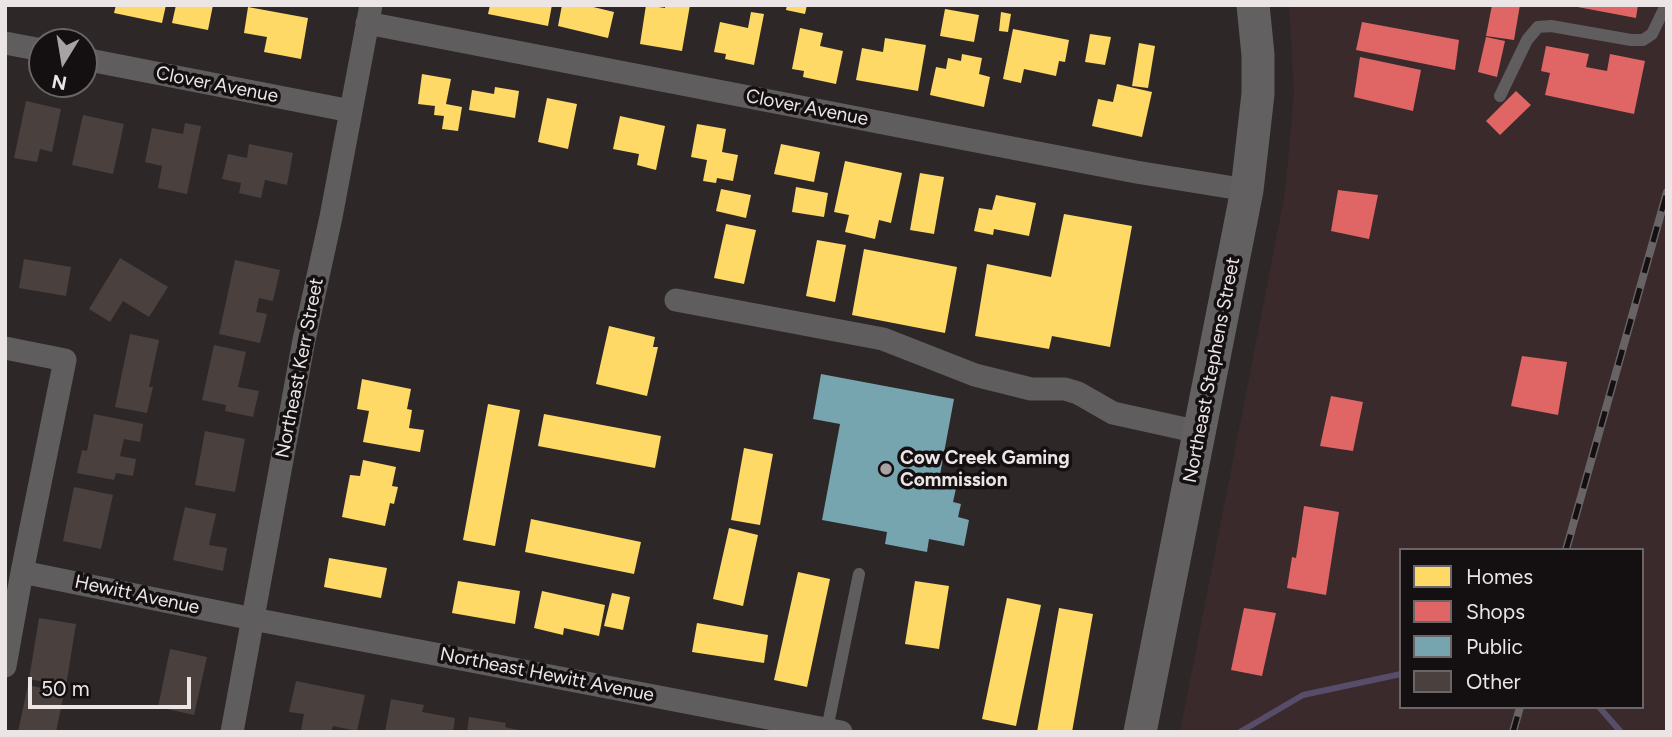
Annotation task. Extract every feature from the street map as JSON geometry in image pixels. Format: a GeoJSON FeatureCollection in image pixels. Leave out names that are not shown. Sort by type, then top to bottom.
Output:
{"type":"FeatureCollection","features":[{"type":"Feature","properties":{"kind":"main road","name":"Northeast Stephens Street"},"geometry":{"type":"LineString","coordinates":[[1140,732],[1247,190],[1258,94],[1258,55],[1253,5]]}},
{"type":"Feature","properties":{"kind":"street","name":"Clover Avenue"},"geometry":{"type":"LineString","coordinates":[[369,14],[1136,172],[1247,190]]}},
{"type":"Feature","properties":{"kind":"street","name":"Northeast Kerr Street"},"geometry":{"type":"LineString","coordinates":[[232,732],[304,340],[369,14]]}},
{"type":"Feature","properties":{"kind":"street"},"geometry":{"type":"LineString","coordinates":[[5,43],[28,47]]}},
{"type":"Feature","properties":{"kind":"street","name":"Clover Avenue"},"geometry":{"type":"LineString","coordinates":[[98,62],[351,111]]}},
{"type":"Feature","properties":{"kind":"street"},"geometry":{"type":"LineString","coordinates":[[676,300],[883,339],[961,371],[1031,389],[1065,389],[1090,399],[1113,414],[1199,432]]}},
{"type":"Feature","properties":{"kind":"street"},"geometry":{"type":"LineString","coordinates":[[5,348],[65,360],[5,666]]}},
{"type":"Feature","properties":{"kind":"street","name":"Hewitt Avenue"},"geometry":{"type":"LineString","coordinates":[[22,572],[253,619]]}},
{"type":"Feature","properties":{"kind":"street","name":"Northeast Hewitt Avenue"},"geometry":{"type":"LineString","coordinates":[[253,619],[834,730]]}},
{"type":"Feature","properties":{"kind":"lane"},"geometry":{"type":"LineString","coordinates":[[1500,96],[1527,40],[1538,27],[1551,26],[1643,40],[1652,34],[1666,5]]}},
{"type":"Feature","properties":{"kind":"lane"},"geometry":{"type":"LineString","coordinates":[[834,730],[859,574]]}},
{"type":"Feature","properties":{"kind":"shaded area"},"geometry":{"type":"Polygon","coordinates":[[[1289,5],[1667,5],[1667,732],[1180,732],[1285,193],[1294,93],[1289,5]]]}},
{"type":"Feature","properties":{"kind":"building: Homes"},"geometry":{"type":"Polygon","coordinates":[[[116,5],[166,5],[162,23],[114,13],[116,5]]]}},
{"type":"Feature","properties":{"kind":"building: Homes"},"geometry":{"type":"Polygon","coordinates":[[[176,5],[213,5],[208,30],[172,23],[176,5]]]}},
{"type":"Feature","properties":{"kind":"building: Homes"},"geometry":{"type":"Polygon","coordinates":[[[490,5],[552,5],[548,26],[488,14],[490,5]]]}},
{"type":"Feature","properties":{"kind":"building: Homes"},"geometry":{"type":"Polygon","coordinates":[[[562,5],[585,5],[614,12],[608,38],[558,26],[562,5]]]}},
{"type":"Feature","properties":{"kind":"building: Homes"},"geometry":{"type":"Polygon","coordinates":[[[646,5],[665,8],[665,5],[690,5],[682,51],[640,44],[646,5]]]}},
{"type":"Feature","properties":{"kind":"building: Homes"},"geometry":{"type":"Polygon","coordinates":[[[787,5],[807,5],[805,14],[786,10],[787,5]]]}},
{"type":"Feature","properties":{"kind":"building: Homes"},"geometry":{"type":"Polygon","coordinates":[[[248,7],[308,18],[301,59],[264,52],[267,37],[244,33],[248,7]]]}},
{"type":"Feature","properties":{"kind":"building: Homes"},"geometry":{"type":"Polygon","coordinates":[[[945,9],[979,15],[974,42],[940,36],[945,9]]]}},
{"type":"Feature","properties":{"kind":"building: Homes"},"geometry":{"type":"Polygon","coordinates":[[[751,12],[764,14],[754,65],[725,59],[726,54],[714,52],[720,22],[748,28],[751,12]]]}},
{"type":"Feature","properties":{"kind":"building: Homes"},"geometry":{"type":"Polygon","coordinates":[[[1001,12],[1011,14],[1008,32],[999,31],[1001,12]]]}},
{"type":"Feature","properties":{"kind":"building: Homes"},"geometry":{"type":"Polygon","coordinates":[[[800,28],[823,33],[820,46],[843,51],[836,84],[803,77],[804,71],[792,69],[800,28]]]}},
{"type":"Feature","properties":{"kind":"building: Homes"},"geometry":{"type":"Polygon","coordinates":[[[1013,29],[1069,40],[1065,62],[1059,61],[1056,76],[1024,69],[1021,83],[1003,79],[1013,29]]]}},
{"type":"Feature","properties":{"kind":"building: Homes"},"geometry":{"type":"Polygon","coordinates":[[[1090,34],[1111,37],[1105,65],[1085,62],[1090,34]]]}},
{"type":"Feature","properties":{"kind":"building: Homes"},"geometry":{"type":"Polygon","coordinates":[[[885,38],[926,45],[918,91],[856,80],[862,48],[883,52],[885,38]]]}},
{"type":"Feature","properties":{"kind":"building: Homes"},"geometry":{"type":"Polygon","coordinates":[[[1139,43],[1155,46],[1148,88],[1132,86],[1139,43]]]}},
{"type":"Feature","properties":{"kind":"building: Homes"},"geometry":{"type":"Polygon","coordinates":[[[962,54],[982,58],[979,74],[990,77],[984,107],[930,95],[936,67],[946,69],[948,58],[961,61],[962,54]]]}},
{"type":"Feature","properties":{"kind":"building: Homes"},"geometry":{"type":"Polygon","coordinates":[[[422,74],[451,79],[446,104],[462,107],[458,131],[442,129],[444,116],[434,115],[435,106],[418,104],[422,74]]]}},
{"type":"Feature","properties":{"kind":"building: Homes"},"geometry":{"type":"Polygon","coordinates":[[[1117,84],[1152,92],[1142,137],[1092,126],[1098,99],[1113,102],[1117,84]]]}},
{"type":"Feature","properties":{"kind":"building: Homes"},"geometry":{"type":"Polygon","coordinates":[[[495,87],[519,91],[515,118],[469,110],[472,90],[494,94],[495,87]]]}},
{"type":"Feature","properties":{"kind":"building: Homes"},"geometry":{"type":"Polygon","coordinates":[[[547,98],[577,104],[568,149],[538,142],[547,98]]]}},
{"type":"Feature","properties":{"kind":"building: Homes"},"geometry":{"type":"Polygon","coordinates":[[[620,116],[665,126],[656,170],[637,165],[639,154],[613,149],[620,116]]]}},
{"type":"Feature","properties":{"kind":"building: Homes"},"geometry":{"type":"Polygon","coordinates":[[[697,124],[726,129],[722,152],[738,155],[733,181],[717,178],[716,183],[703,181],[707,160],[691,157],[697,124]]]}},
{"type":"Feature","properties":{"kind":"building: Homes"},"geometry":{"type":"Polygon","coordinates":[[[781,144],[820,152],[814,182],[774,174],[781,144]]]}},
{"type":"Feature","properties":{"kind":"building: Homes"},"geometry":{"type":"Polygon","coordinates":[[[845,161],[902,173],[891,223],[879,220],[875,239],[845,232],[849,215],[834,212],[845,161]]]}},
{"type":"Feature","properties":{"kind":"building: Homes"},"geometry":{"type":"Polygon","coordinates":[[[920,173],[944,177],[934,234],[910,230],[920,173]]]}},
{"type":"Feature","properties":{"kind":"building: Homes"},"geometry":{"type":"Polygon","coordinates":[[[796,187],[828,193],[824,217],[792,212],[796,187]]]}},
{"type":"Feature","properties":{"kind":"building: Homes"},"geometry":{"type":"Polygon","coordinates":[[[721,189],[751,195],[746,218],[716,211],[721,189]]]}},
{"type":"Feature","properties":{"kind":"building: Homes"},"geometry":{"type":"Polygon","coordinates":[[[996,195],[1036,203],[1029,236],[994,229],[993,235],[974,231],[979,208],[992,210],[996,195]]]}},
{"type":"Feature","properties":{"kind":"building: Homes"},"geometry":{"type":"Polygon","coordinates":[[[1064,214],[1132,226],[1110,347],[1052,336],[1049,349],[975,336],[987,264],[1051,277],[1064,214]]]}},
{"type":"Feature","properties":{"kind":"building: Homes"},"geometry":{"type":"Polygon","coordinates":[[[726,224],[756,230],[744,284],[714,278],[726,224]]]}},
{"type":"Feature","properties":{"kind":"building: Homes"},"geometry":{"type":"Polygon","coordinates":[[[817,240],[846,245],[835,302],[806,296],[817,240]]]}},
{"type":"Feature","properties":{"kind":"building: Homes"},"geometry":{"type":"Polygon","coordinates":[[[864,249],[957,267],[945,333],[852,315],[864,249]]]}},
{"type":"Feature","properties":{"kind":"building: Homes"},"geometry":{"type":"Polygon","coordinates":[[[609,326],[655,337],[653,347],[658,347],[647,396],[596,384],[609,326]]]}},
{"type":"Feature","properties":{"kind":"building: Homes"},"geometry":{"type":"Polygon","coordinates":[[[362,379],[411,389],[407,409],[412,410],[409,428],[424,430],[420,452],[363,442],[369,411],[357,409],[362,379]]]}},
{"type":"Feature","properties":{"kind":"building: Homes"},"geometry":{"type":"Polygon","coordinates":[[[488,404],[520,410],[495,546],[463,540],[488,404]]]}},
{"type":"Feature","properties":{"kind":"building: Homes"},"geometry":{"type":"Polygon","coordinates":[[[544,414],[661,436],[655,468],[538,446],[544,414]]]}},
{"type":"Feature","properties":{"kind":"building: Homes"},"geometry":{"type":"Polygon","coordinates":[[[744,448],[773,454],[760,525],[731,520],[744,448]]]}},
{"type":"Feature","properties":{"kind":"building: Homes"},"geometry":{"type":"Polygon","coordinates":[[[363,460],[396,467],[392,486],[398,487],[394,504],[390,503],[385,526],[342,517],[350,475],[360,476],[363,460]]]}},
{"type":"Feature","properties":{"kind":"building: Homes"},"geometry":{"type":"Polygon","coordinates":[[[531,519],[641,542],[634,574],[525,552],[531,519]]]}},
{"type":"Feature","properties":{"kind":"building: Homes"},"geometry":{"type":"Polygon","coordinates":[[[729,528],[758,535],[743,606],[713,599],[729,528]]]}},
{"type":"Feature","properties":{"kind":"building: Homes"},"geometry":{"type":"Polygon","coordinates":[[[329,558],[387,568],[381,598],[324,587],[329,558]]]}},
{"type":"Feature","properties":{"kind":"building: Homes"},"geometry":{"type":"Polygon","coordinates":[[[798,572],[830,579],[807,687],[774,680],[798,572]]]}},
{"type":"Feature","properties":{"kind":"building: Homes"},"geometry":{"type":"Polygon","coordinates":[[[458,581],[520,591],[515,624],[452,613],[458,581]]]}},
{"type":"Feature","properties":{"kind":"building: Homes"},"geometry":{"type":"Polygon","coordinates":[[[915,581],[949,586],[939,649],[905,644],[915,581]]]}},
{"type":"Feature","properties":{"kind":"building: Homes"},"geometry":{"type":"Polygon","coordinates":[[[542,591],[605,605],[599,636],[564,628],[563,635],[534,628],[542,591]]]}},
{"type":"Feature","properties":{"kind":"building: Homes"},"geometry":{"type":"Polygon","coordinates":[[[612,593],[630,597],[623,630],[604,626],[612,593]]]}},
{"type":"Feature","properties":{"kind":"building: Homes"},"geometry":{"type":"Polygon","coordinates":[[[1007,598],[1041,605],[1016,726],[982,719],[1007,598]]]}},
{"type":"Feature","properties":{"kind":"building: Homes"},"geometry":{"type":"Polygon","coordinates":[[[1059,608],[1093,614],[1072,732],[1037,732],[1059,608]]]}},
{"type":"Feature","properties":{"kind":"building: Homes"},"geometry":{"type":"Polygon","coordinates":[[[697,623],[768,635],[764,663],[692,652],[697,623]]]}},
{"type":"Feature","properties":{"kind":"building: Shops"},"geometry":{"type":"Polygon","coordinates":[[[1492,5],[1520,5],[1514,40],[1486,36],[1492,5]]]}},
{"type":"Feature","properties":{"kind":"building: Shops"},"geometry":{"type":"Polygon","coordinates":[[[1567,5],[1638,5],[1636,18],[1567,5]]]}},
{"type":"Feature","properties":{"kind":"building: Shops"},"geometry":{"type":"Polygon","coordinates":[[[1362,22],[1459,40],[1455,70],[1356,50],[1362,22]]]}},
{"type":"Feature","properties":{"kind":"building: Shops"},"geometry":{"type":"Polygon","coordinates":[[[1486,37],[1505,41],[1497,77],[1478,72],[1486,37]]]}},
{"type":"Feature","properties":{"kind":"building: Shops"},"geometry":{"type":"Polygon","coordinates":[[[1546,46],[1589,54],[1586,67],[1607,71],[1610,54],[1645,61],[1634,114],[1545,95],[1550,73],[1541,71],[1546,46]]]}},
{"type":"Feature","properties":{"kind":"building: Shops"},"geometry":{"type":"Polygon","coordinates":[[[1360,57],[1421,70],[1413,111],[1354,97],[1360,57]]]}},
{"type":"Feature","properties":{"kind":"building: Shops"},"geometry":{"type":"Polygon","coordinates":[[[1516,91],[1531,105],[1500,135],[1486,121],[1516,91]]]}},
{"type":"Feature","properties":{"kind":"building: Shops"},"geometry":{"type":"Polygon","coordinates":[[[1338,190],[1378,195],[1369,239],[1331,231],[1338,190]]]}},
{"type":"Feature","properties":{"kind":"building: Shops"},"geometry":{"type":"Polygon","coordinates":[[[1522,356],[1567,362],[1558,415],[1511,406],[1522,356]]]}},
{"type":"Feature","properties":{"kind":"building: Shops"},"geometry":{"type":"Polygon","coordinates":[[[1331,396],[1363,402],[1353,451],[1320,446],[1331,396]]]}},
{"type":"Feature","properties":{"kind":"building: Shops"},"geometry":{"type":"Polygon","coordinates":[[[1304,506],[1339,512],[1326,595],[1287,588],[1292,557],[1296,558],[1304,506]]]}},
{"type":"Feature","properties":{"kind":"building: Shops"},"geometry":{"type":"Polygon","coordinates":[[[1244,608],[1276,613],[1262,676],[1231,670],[1244,608]]]}},
{"type":"Feature","properties":{"kind":"building: Public","name":"Cow Creek Gaming Commission"},"geometry":{"type":"Polygon","coordinates":[[[821,374],[954,399],[939,480],[957,484],[953,502],[961,504],[958,517],[969,520],[964,546],[929,539],[927,552],[885,544],[887,532],[822,520],[840,424],[813,419],[821,374]]]}},
{"type":"Feature","properties":{"kind":"building: Other"},"geometry":{"type":"Polygon","coordinates":[[[26,101],[61,109],[52,152],[40,149],[37,162],[14,158],[26,101]]]}},
{"type":"Feature","properties":{"kind":"building: Other"},"geometry":{"type":"Polygon","coordinates":[[[83,115],[124,124],[113,174],[72,165],[83,115]]]}},
{"type":"Feature","properties":{"kind":"building: Other"},"geometry":{"type":"Polygon","coordinates":[[[185,123],[201,126],[187,194],[158,188],[162,166],[145,162],[152,128],[183,134],[185,123]]]}},
{"type":"Feature","properties":{"kind":"building: Other"},"geometry":{"type":"Polygon","coordinates":[[[249,144],[293,153],[287,185],[265,180],[261,198],[239,193],[241,183],[222,179],[228,154],[247,158],[249,144]]]}},
{"type":"Feature","properties":{"kind":"building: Other"},"geometry":{"type":"Polygon","coordinates":[[[120,258],[168,287],[149,317],[123,301],[110,322],[89,309],[120,258]]]}},
{"type":"Feature","properties":{"kind":"building: Other"},"geometry":{"type":"Polygon","coordinates":[[[24,259],[71,267],[66,296],[19,288],[24,259]]]}},
{"type":"Feature","properties":{"kind":"building: Other"},"geometry":{"type":"Polygon","coordinates":[[[235,260],[280,270],[273,301],[259,298],[256,312],[267,314],[260,343],[219,334],[235,260]]]}},
{"type":"Feature","properties":{"kind":"building: Other"},"geometry":{"type":"Polygon","coordinates":[[[130,334],[159,340],[149,387],[153,387],[147,413],[115,407],[130,334]]]}},
{"type":"Feature","properties":{"kind":"building: Other"},"geometry":{"type":"Polygon","coordinates":[[[214,345],[246,352],[238,387],[259,391],[253,417],[225,411],[226,405],[202,400],[214,345]]]}},
{"type":"Feature","properties":{"kind":"building: Other"},"geometry":{"type":"Polygon","coordinates":[[[94,414],[143,424],[140,442],[124,439],[120,456],[136,459],[133,476],[116,473],[114,480],[77,473],[82,450],[87,451],[94,414]]]}},
{"type":"Feature","properties":{"kind":"building: Other"},"geometry":{"type":"Polygon","coordinates":[[[205,431],[245,439],[235,492],[195,485],[205,431]]]}},
{"type":"Feature","properties":{"kind":"building: Other"},"geometry":{"type":"Polygon","coordinates":[[[74,487],[113,495],[101,549],[63,541],[74,487]]]}},
{"type":"Feature","properties":{"kind":"building: Other"},"geometry":{"type":"Polygon","coordinates":[[[185,507],[216,514],[209,545],[227,548],[223,571],[173,560],[185,507]]]}},
{"type":"Feature","properties":{"kind":"building: Other"},"geometry":{"type":"Polygon","coordinates":[[[39,618],[76,624],[66,686],[29,679],[39,618]]]}},
{"type":"Feature","properties":{"kind":"building: Other"},"geometry":{"type":"Polygon","coordinates":[[[170,649],[207,657],[194,715],[158,707],[170,649]]]}},
{"type":"Feature","properties":{"kind":"building: Other"},"geometry":{"type":"Polygon","coordinates":[[[296,681],[365,695],[357,731],[333,726],[331,732],[301,730],[304,714],[289,712],[296,681]]]}},
{"type":"Feature","properties":{"kind":"building: Other"},"geometry":{"type":"Polygon","coordinates":[[[28,685],[64,693],[56,732],[18,732],[28,685]]]}},
{"type":"Feature","properties":{"kind":"building: Other"},"geometry":{"type":"Polygon","coordinates":[[[391,699],[424,705],[422,712],[455,718],[453,732],[385,732],[391,699]]]}},
{"type":"Feature","properties":{"kind":"building: Other"},"geometry":{"type":"Polygon","coordinates":[[[469,717],[506,723],[505,727],[527,732],[467,732],[469,717]]]}},
{"type":"Feature","properties":{"kind":"waterway"},"geometry":{"type":"LineString","coordinates":[[1240,732],[1303,695],[1399,674]]}},
{"type":"Feature","properties":{"kind":"waterway"},"geometry":{"type":"LineString","coordinates":[[1601,709],[1621,732]]}},
{"type":"Feature","properties":{"kind":"railway"},"geometry":{"type":"LineString","coordinates":[[1567,548],[1667,192]]}},
{"type":"Feature","properties":{"kind":"railway"},"geometry":{"type":"LineString","coordinates":[[1513,732],[1519,709]]}},
{"type":"Feature","properties":{"kind":"place","name":"Cow Creek Gaming Commission"},"geometry":{"type":"Point","coordinates":[886,469]}}]}
